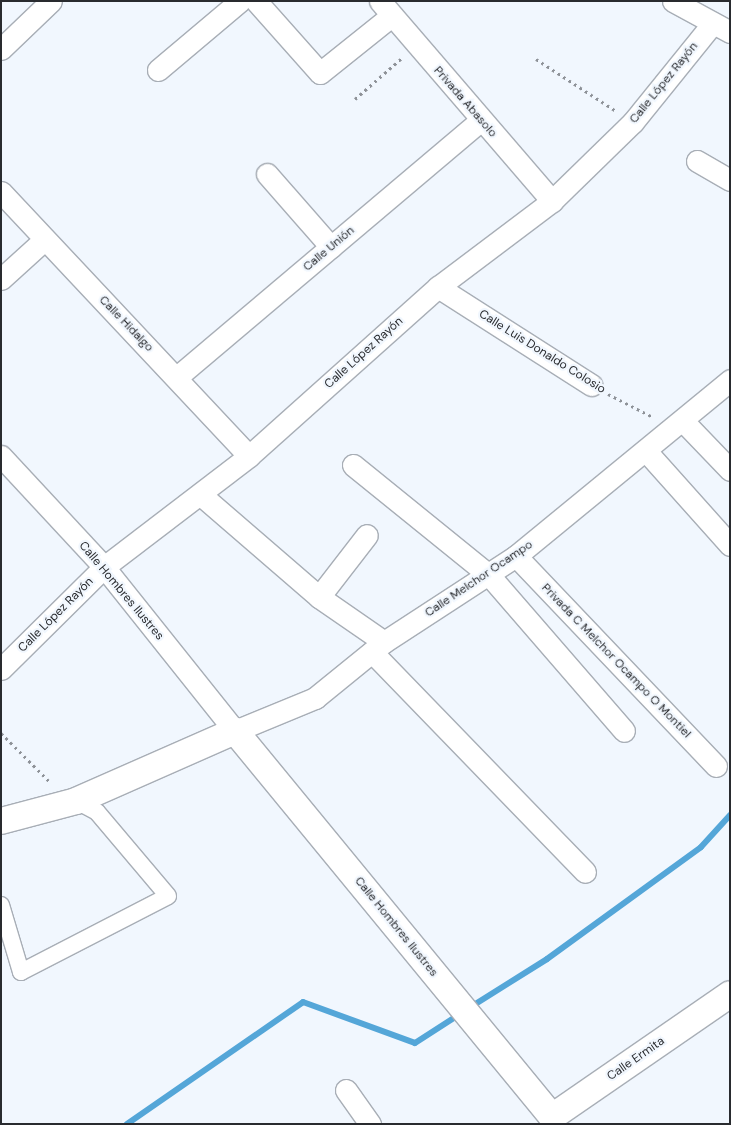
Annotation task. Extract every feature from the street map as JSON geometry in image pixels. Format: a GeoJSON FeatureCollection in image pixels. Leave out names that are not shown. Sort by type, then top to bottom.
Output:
{"type":"FeatureCollection","features":[{"type":"Feature","properties":{"kind":"street"},"geometry":{"type":"LineString","coordinates":[[1,49],[51,1]]}},
{"type":"Feature","properties":{"kind":"street"},"geometry":{"type":"LineString","coordinates":[[158,70],[240,1]]}},
{"type":"Feature","properties":{"kind":"street"},"geometry":{"type":"LineString","coordinates":[[256,1],[320,73],[385,9]]}},
{"type":"Feature","properties":{"kind":"street"},"geometry":{"type":"LineString","coordinates":[[672,1],[710,17]]}},
{"type":"Feature","properties":{"kind":"street","name":"Privada Abasolo"},"geometry":{"type":"LineString","coordinates":[[385,9],[552,201]]}},
{"type":"Feature","properties":{"kind":"street","name":"Calle López Rayón"},"geometry":{"type":"LineString","coordinates":[[1,670],[104,567],[201,495],[249,456],[438,287],[552,201],[633,122],[710,17]]}},
{"type":"Feature","properties":{"kind":"street","name":"Calle Unión"},"geometry":{"type":"LineString","coordinates":[[177,377],[481,120]]}},
{"type":"Feature","properties":{"kind":"street"},"geometry":{"type":"LineString","coordinates":[[697,160],[730,180]]}},
{"type":"Feature","properties":{"kind":"street"},"geometry":{"type":"LineString","coordinates":[[267,174],[331,247]]}},
{"type":"Feature","properties":{"kind":"street","name":"Calle Hidalgo"},"geometry":{"type":"LineString","coordinates":[[1,192],[44,240],[177,377],[249,456]]}},
{"type":"Feature","properties":{"kind":"street"},"geometry":{"type":"LineString","coordinates":[[1,279],[44,240]]}},
{"type":"Feature","properties":{"kind":"street","name":"Calle Luis Donaldo Colosio"},"geometry":{"type":"LineString","coordinates":[[438,287],[591,385]]}},
{"type":"Feature","properties":{"kind":"street","name":"Calle Melchor Ocampo"},"geometry":{"type":"LineString","coordinates":[[235,731],[315,698],[378,647],[516,556],[730,380]]}},
{"type":"Feature","properties":{"kind":"street"},"geometry":{"type":"LineString","coordinates":[[678,424],[730,470]]}},
{"type":"Feature","properties":{"kind":"street"},"geometry":{"type":"LineString","coordinates":[[646,451],[730,545]]}},
{"type":"Feature","properties":{"kind":"street","name":"Calle Hombres Ilustres"},"geometry":{"type":"LineString","coordinates":[[1,456],[104,567],[549,1122]]}},
{"type":"Feature","properties":{"kind":"street"},"geometry":{"type":"LineString","coordinates":[[353,464],[489,575],[624,731]]}},
{"type":"Feature","properties":{"kind":"street"},"geometry":{"type":"LineString","coordinates":[[201,495],[378,647],[585,872]]}},
{"type":"Feature","properties":{"kind":"street"},"geometry":{"type":"LineString","coordinates":[[319,597],[367,535]]}},
{"type":"Feature","properties":{"kind":"street","name":"Privada C Melchor Ocampo O Montiel"},"geometry":{"type":"LineString","coordinates":[[516,556],[716,766]]}},
{"type":"Feature","properties":{"kind":"street"},"geometry":{"type":"LineString","coordinates":[[1,821],[235,731]]}},
{"type":"Feature","properties":{"kind":"street"},"geometry":{"type":"LineString","coordinates":[[1,905],[21,972],[168,896],[97,812],[66,795]]}},
{"type":"Feature","properties":{"kind":"street","name":"Calle Ermita"},"geometry":{"type":"LineString","coordinates":[[549,1122],[730,994]]}},
{"type":"Feature","properties":{"kind":"street"},"geometry":{"type":"LineString","coordinates":[[346,1090],[366,1123]]}},
{"type":"Feature","properties":{"kind":"path"},"geometry":{"type":"LineString","coordinates":[[355,99],[416,46]]}},
{"type":"Feature","properties":{"kind":"path"},"geometry":{"type":"LineString","coordinates":[[536,59],[633,122]]}},
{"type":"Feature","properties":{"kind":"path","name":"Calle Luis Donaldo Colosio"},"geometry":{"type":"LineString","coordinates":[[591,385],[678,424]]}},
{"type":"Feature","properties":{"kind":"path"},"geometry":{"type":"LineString","coordinates":[[1,733],[66,795]]}},
{"type":"Feature","properties":{"kind":"waterway"},"geometry":{"type":"LineString","coordinates":[[469,1008],[547,959],[701,847],[730,815]]}},
{"type":"Feature","properties":{"kind":"waterway"},"geometry":{"type":"LineString","coordinates":[[127,1124],[303,1002],[415,1043],[460,1014]]}}]}
